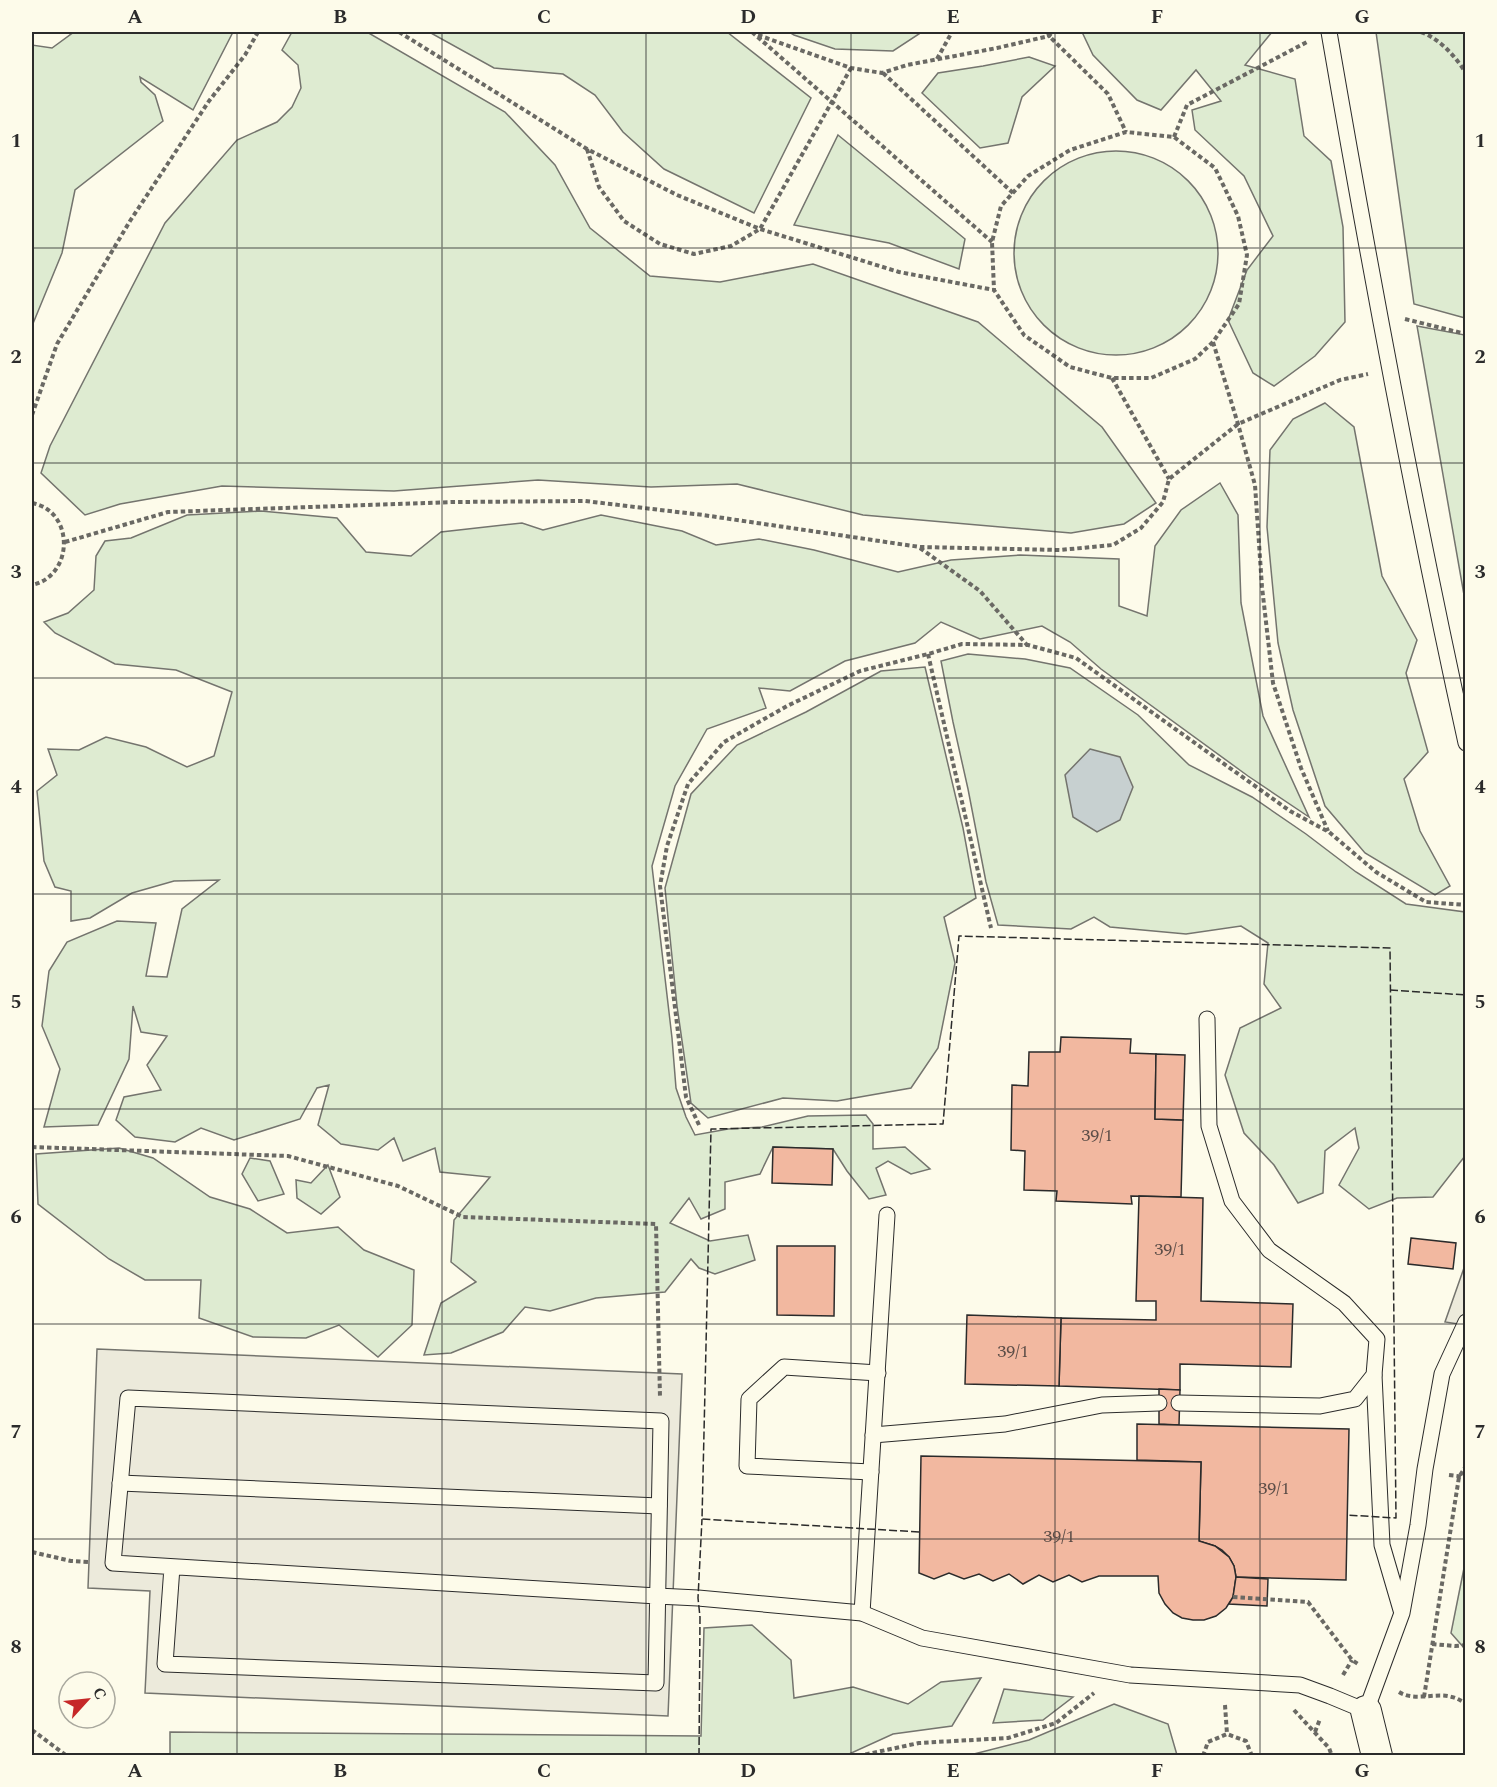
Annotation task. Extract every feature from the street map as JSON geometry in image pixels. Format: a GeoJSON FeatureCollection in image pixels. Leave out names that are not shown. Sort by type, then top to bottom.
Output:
{"type":"FeatureCollection","features":[{"type":"Feature","properties":{"kind":"street"},"geometry":{"type":"LineString","coordinates":[[1366,1711],[1377,1755]]}},
{"type":"Feature","properties":{"kind":"lane"},"geometry":{"type":"LineString","coordinates":[[1322,34],[1434,600],[1466,743]]}},
{"type":"Feature","properties":{"kind":"lane"},"geometry":{"type":"LineString","coordinates":[[1207,1018],[1209,1126],[1232,1201],[1269,1250],[1344,1303],[1377,1339],[1374,1376],[1382,1545],[1402,1613]]}},
{"type":"Feature","properties":{"kind":"lane"},"geometry":{"type":"LineString","coordinates":[[862,1613],[887,1215]]}},
{"type":"Feature","properties":{"kind":"lane"},"geometry":{"type":"LineString","coordinates":[[172,1567],[165,1664],[656,1683],[657,1596],[661,1421],[128,1398],[113,1563],[172,1567],[657,1596],[698,1598],[862,1613],[922,1638],[1130,1675],[1300,1685],[1366,1711],[1402,1613],[1442,1374],[1466,1322]]}},
{"type":"Feature","properties":{"kind":"lane"},"geometry":{"type":"LineString","coordinates":[[871,1472],[747,1466],[749,1399],[784,1367],[878,1373]]}},
{"type":"Feature","properties":{"kind":"lane"},"geometry":{"type":"LineString","coordinates":[[1179,1403],[1320,1406],[1355,1399],[1374,1376]]}},
{"type":"Feature","properties":{"kind":"lane"},"geometry":{"type":"LineString","coordinates":[[873,1434],[1005,1424],[1102,1405],[1159,1403]]}},
{"type":"Feature","properties":{"kind":"lane"},"geometry":{"type":"LineString","coordinates":[[120,1483],[659,1506]]}},
{"type":"Feature","properties":{"kind":"path"},"geometry":{"type":"LineString","coordinates":[[32,415],[57,344],[130,221],[209,101],[245,55],[258,32]]}},
{"type":"Feature","properties":{"kind":"path"},"geometry":{"type":"LineString","coordinates":[[399,32],[587,149],[677,195],[760,229],[898,272],[994,290]]}},
{"type":"Feature","properties":{"kind":"path"},"geometry":{"type":"LineString","coordinates":[[937,59],[952,32]]}},
{"type":"Feature","properties":{"kind":"path"},"geometry":{"type":"LineString","coordinates":[[1421,32],[1434,36],[1459,62],[1466,73]]}},
{"type":"Feature","properties":{"kind":"path"},"geometry":{"type":"LineString","coordinates":[[753,33],[851,68],[882,73],[908,65],[998,48],[1050,33],[1108,94],[1126,132]]}},
{"type":"Feature","properties":{"kind":"path"},"geometry":{"type":"LineString","coordinates":[[753,33],[992,242]]}},
{"type":"Feature","properties":{"kind":"path"},"geometry":{"type":"LineString","coordinates":[[1174,137],[1187,105],[1322,34]]}},
{"type":"Feature","properties":{"kind":"path"},"geometry":{"type":"LineString","coordinates":[[587,149],[600,187],[624,221],[660,244],[694,254],[731,246],[760,229],[851,68]]}},
{"type":"Feature","properties":{"kind":"path"},"geometry":{"type":"LineString","coordinates":[[882,73],[1013,193]]}},
{"type":"Feature","properties":{"kind":"path"},"geometry":{"type":"LineString","coordinates":[[1126,132],[1174,137],[1215,168],[1238,216],[1247,255],[1239,304],[1213,342],[1195,359],[1150,378],[1112,378],[1070,367],[1024,335],[994,290],[992,242],[1001,206],[1028,176],[1070,150],[1126,132]]}},
{"type":"Feature","properties":{"kind":"path"},"geometry":{"type":"LineString","coordinates":[[1401,318],[1466,334]]}},
{"type":"Feature","properties":{"kind":"path"},"geometry":{"type":"LineString","coordinates":[[1213,342],[1255,485],[1262,587],[1273,683],[1300,768],[1329,832]]}},
{"type":"Feature","properties":{"kind":"path"},"geometry":{"type":"LineString","coordinates":[[65,542],[168,512],[454,502],[585,501],[704,515],[920,547],[1059,550],[1113,544],[1141,528],[1163,502],[1169,479],[1238,424],[1340,380],[1389,370]]}},
{"type":"Feature","properties":{"kind":"path"},"geometry":{"type":"LineString","coordinates":[[1112,378],[1169,479]]}},
{"type":"Feature","properties":{"kind":"path"},"geometry":{"type":"LineString","coordinates":[[32,503],[51,513],[61,526],[65,542],[62,559],[53,573],[39,584],[32,585]]}},
{"type":"Feature","properties":{"kind":"path"},"geometry":{"type":"LineString","coordinates":[[920,547],[980,591],[1028,645]]}},
{"type":"Feature","properties":{"kind":"path"},"geometry":{"type":"LineString","coordinates":[[699,1125],[686,1097],[660,886],[667,846],[688,784],[724,742],[787,706],[860,670],[962,644],[1028,645],[1076,658],[1290,811],[1329,832],[1376,872],[1426,902],[1466,905]]}},
{"type":"Feature","properties":{"kind":"path"},"geometry":{"type":"LineString","coordinates":[[928,654],[991,928]]}},
{"type":"Feature","properties":{"kind":"path"},"geometry":{"type":"LineString","coordinates":[[32,1147],[288,1156],[398,1186],[463,1217],[656,1224],[661,1421]]}},
{"type":"Feature","properties":{"kind":"path"},"geometry":{"type":"LineString","coordinates":[[1466,1466],[1459,1477],[1424,1697],[1451,1696],[1466,1703]]}},
{"type":"Feature","properties":{"kind":"path"},"geometry":{"type":"LineString","coordinates":[[1459,1477],[1466,1477]]}},
{"type":"Feature","properties":{"kind":"path"},"geometry":{"type":"LineString","coordinates":[[32,1552],[71,1561],[113,1563]]}},
{"type":"Feature","properties":{"kind":"path"},"geometry":{"type":"LineString","coordinates":[[1233,1597],[1308,1602],[1352,1660]]}},
{"type":"Feature","properties":{"kind":"path"},"geometry":{"type":"LineString","coordinates":[[1432,1644],[1466,1645]]}},
{"type":"Feature","properties":{"kind":"path"},"geometry":{"type":"LineString","coordinates":[[858,1755],[919,1743],[1008,1738],[1056,1723],[1095,1693]]}},
{"type":"Feature","properties":{"kind":"path"},"geometry":{"type":"LineString","coordinates":[[1225,1705],[1227,1734]]}},
{"type":"Feature","properties":{"kind":"path"},"geometry":{"type":"LineString","coordinates":[[32,1730],[67,1755]]}},
{"type":"Feature","properties":{"kind":"path"},"geometry":{"type":"LineString","coordinates":[[1203,1755],[1208,1742],[1227,1734],[1246,1741],[1252,1755]]}},
{"type":"Feature","properties":{"kind":"green space"},"geometry":{"type":"Polygon","coordinates":[[[67,32],[233,32],[193,110],[140,77],[141,82],[155,95],[163,121],[75,190],[62,253],[32,326],[32,45],[52,48],[71,34],[67,32]]]}},
{"type":"Feature","properties":{"kind":"green space"},"geometry":{"type":"Polygon","coordinates":[[[292,32],[367,32],[505,112],[555,165],[590,228],[650,276],[720,282],[813,264],[978,322],[1102,427],[1156,503],[1124,524],[1071,533],[863,515],[737,484],[651,487],[538,480],[394,491],[222,486],[120,504],[85,515],[41,473],[50,446],[165,223],[237,140],[277,122],[292,107],[301,88],[298,65],[282,50],[292,32]]]}},
{"type":"Feature","properties":{"kind":"green space"},"geometry":{"type":"Polygon","coordinates":[[[429,32],[727,32],[811,98],[754,213],[664,169],[623,132],[595,95],[563,74],[494,68],[429,32]]]}},
{"type":"Feature","properties":{"kind":"green space"},"geometry":{"type":"Polygon","coordinates":[[[789,32],[922,32],[893,51],[835,49],[789,32]]]}},
{"type":"Feature","properties":{"kind":"green space"},"geometry":{"type":"Polygon","coordinates":[[[1082,32],[1272,32],[1245,65],[1295,79],[1304,136],[1331,161],[1343,227],[1345,322],[1315,356],[1274,386],[1253,373],[1228,320],[1247,270],[1273,236],[1244,176],[1195,130],[1192,110],[1221,101],[1196,70],[1161,110],[1137,100],[1093,55],[1082,32]]]}},
{"type":"Feature","properties":{"kind":"green space"},"geometry":{"type":"Polygon","coordinates":[[[1376,32],[1465,32],[1465,318],[1414,304],[1376,32]]]}},
{"type":"Feature","properties":{"kind":"green space"},"geometry":{"type":"Polygon","coordinates":[[[1029,57],[1055,66],[1022,97],[1008,143],[980,148],[922,93],[938,73],[1029,57]]]}},
{"type":"Feature","properties":{"kind":"green space"},"geometry":{"type":"Polygon","coordinates":[[[838,135],[965,239],[959,269],[889,243],[794,225],[838,135]]]}},
{"type":"Feature","properties":{"kind":"green space"},"geometry":{"type":"Polygon","coordinates":[[[1106,151],[1126,151],[1146,155],[1164,163],[1181,174],[1195,188],[1214,223],[1218,253],[1214,283],[1206,301],[1195,318],[1181,332],[1146,351],[1126,355],[1106,355],[1086,351],[1068,343],[1051,332],[1037,318],[1018,283],[1014,263],[1014,243],[1018,223],[1026,205],[1037,188],[1051,174],[1086,155],[1106,151]]]}},
{"type":"Feature","properties":{"kind":"green space"},"geometry":{"type":"Polygon","coordinates":[[[1417,326],[1465,335],[1466,595],[1464,595],[1417,326]]]}},
{"type":"Feature","properties":{"kind":"green space"},"geometry":{"type":"Polygon","coordinates":[[[1325,403],[1354,427],[1382,576],[1417,640],[1406,673],[1428,752],[1404,779],[1420,831],[1450,886],[1435,895],[1365,853],[1325,806],[1293,710],[1278,643],[1267,527],[1270,450],[1293,419],[1325,403]]]}},
{"type":"Feature","properties":{"kind":"green space"},"geometry":{"type":"Polygon","coordinates":[[[1220,483],[1238,515],[1241,603],[1263,716],[1309,817],[1248,776],[1101,669],[1070,642],[1042,626],[980,639],[941,622],[915,643],[845,661],[790,691],[759,688],[766,708],[707,729],[675,786],[652,866],[676,1088],[695,1135],[728,1129],[762,1127],[808,1116],[866,1115],[873,1124],[873,1149],[905,1147],[930,1169],[911,1174],[888,1161],[876,1168],[886,1195],[869,1199],[833,1149],[773,1147],[760,1174],[725,1182],[725,1209],[701,1219],[689,1198],[670,1223],[710,1241],[748,1235],[755,1260],[715,1274],[699,1268],[691,1259],[665,1292],[596,1298],[550,1311],[525,1307],[503,1332],[451,1353],[424,1355],[441,1303],[476,1282],[451,1262],[454,1220],[490,1177],[440,1172],[435,1148],[403,1161],[394,1138],[378,1150],[341,1144],[318,1125],[329,1085],[317,1088],[300,1119],[234,1140],[201,1128],[175,1142],[135,1137],[116,1120],[124,1097],[161,1090],[147,1065],[167,1036],[141,1032],[133,1006],[129,1059],[98,1125],[44,1127],[60,1069],[42,1026],[49,971],[67,942],[117,921],[156,923],[146,976],[167,977],[182,909],[219,880],[174,881],[132,893],[90,918],[71,921],[71,891],[55,887],[44,861],[37,791],[57,775],[48,749],[79,750],[106,737],[146,747],[187,767],[214,756],[232,692],[176,670],[115,664],[55,633],[44,622],[68,613],[94,590],[96,556],[105,541],[131,538],[187,515],[261,511],[337,518],[366,552],[411,556],[441,532],[522,523],[543,530],[601,515],[682,531],[716,545],[759,539],[814,550],[898,572],[951,560],[1020,555],[1119,559],[1119,606],[1147,616],[1155,546],[1181,510],[1220,483]]]}},
{"type":"Feature","properties":{"kind":"green space"},"geometry":{"type":"Polygon","coordinates":[[[968,654],[1025,659],[1070,668],[1138,715],[1189,765],[1252,797],[1356,872],[1406,904],[1465,912],[1465,1156],[1433,1197],[1397,1198],[1369,1209],[1339,1185],[1359,1148],[1355,1128],[1325,1151],[1323,1193],[1298,1203],[1274,1165],[1244,1133],[1225,1075],[1240,1028],[1281,1008],[1264,984],[1268,943],[1241,926],[1186,934],[1110,927],[1094,917],[1071,929],[998,925],[986,882],[941,661],[968,654]]]}},
{"type":"Feature","properties":{"kind":"green space"},"geometry":{"type":"Polygon","coordinates":[[[925,667],[963,828],[976,898],[944,917],[955,963],[938,1048],[911,1088],[837,1101],[783,1098],[708,1118],[691,1103],[677,1006],[665,888],[691,794],[737,745],[806,712],[881,671],[925,667]]]}},
{"type":"Feature","properties":{"kind":"green space"},"geometry":{"type":"Polygon","coordinates":[[[119,1148],[153,1158],[210,1197],[250,1209],[287,1233],[338,1227],[364,1250],[414,1270],[412,1325],[378,1357],[339,1325],[306,1338],[253,1337],[199,1318],[201,1280],[145,1280],[109,1259],[38,1204],[36,1154],[119,1148]]]}},
{"type":"Feature","properties":{"kind":"green space"},"geometry":{"type":"Polygon","coordinates":[[[250,1158],[270,1161],[284,1194],[258,1201],[242,1174],[250,1158]]]}},
{"type":"Feature","properties":{"kind":"green space"},"geometry":{"type":"Polygon","coordinates":[[[328,1165],[340,1197],[321,1214],[297,1198],[296,1180],[311,1183],[328,1165]]]}},
{"type":"Feature","properties":{"kind":"green space"},"geometry":{"type":"Polygon","coordinates":[[[1465,1563],[1465,1649],[1451,1633],[1465,1563]]]}},
{"type":"Feature","properties":{"kind":"green space"},"geometry":{"type":"Polygon","coordinates":[[[752,1625],[791,1660],[794,1698],[853,1687],[908,1704],[941,1682],[981,1678],[952,1726],[893,1734],[847,1755],[170,1755],[170,1732],[701,1736],[704,1628],[752,1625]]]}},
{"type":"Feature","properties":{"kind":"green space"},"geometry":{"type":"Polygon","coordinates":[[[1004,1689],[1073,1697],[1043,1720],[993,1723],[1004,1689]]]}},
{"type":"Feature","properties":{"kind":"green space"},"geometry":{"type":"Polygon","coordinates":[[[1114,1704],[1168,1724],[1177,1755],[970,1755],[1029,1740],[1114,1704]]]}},
{"type":"Feature","properties":{"kind":"shaded area"},"geometry":{"type":"Polygon","coordinates":[[[1090,749],[1120,757],[1133,787],[1120,820],[1097,832],[1073,817],[1065,775],[1090,749]]]}},
{"type":"Feature","properties":{"kind":"shaded area"},"geometry":{"type":"Polygon","coordinates":[[[1465,1265],[1465,1325],[1445,1322],[1465,1265]]]}},
{"type":"Feature","properties":{"kind":"shaded area"},"geometry":{"type":"Polygon","coordinates":[[[97,1349],[682,1374],[668,1716],[145,1693],[150,1591],[88,1588],[97,1349]]]}},
{"type":"Feature","properties":{"kind":"building"},"geometry":{"type":"Polygon","coordinates":[[[1061,1037],[1131,1039],[1130,1053],[1156,1054],[1155,1119],[1183,1120],[1181,1197],[1131,1196],[1132,1204],[1056,1201],[1057,1191],[1024,1190],[1025,1151],[1011,1150],[1012,1085],[1028,1086],[1029,1052],[1060,1052],[1061,1037]]]}},
{"type":"Feature","properties":{"kind":"building"},"geometry":{"type":"Polygon","coordinates":[[[1156,1054],[1185,1055],[1183,1120],[1155,1119],[1156,1054]]]}},
{"type":"Feature","properties":{"kind":"building"},"geometry":{"type":"Polygon","coordinates":[[[773,1147],[833,1149],[832,1185],[772,1183],[773,1147]]]}},
{"type":"Feature","properties":{"kind":"building"},"geometry":{"type":"Polygon","coordinates":[[[1139,1196],[1203,1198],[1201,1301],[1293,1304],[1291,1367],[1180,1364],[1180,1390],[1059,1386],[1061,1318],[1156,1320],[1156,1301],[1136,1301],[1139,1196]]]}},
{"type":"Feature","properties":{"kind":"building"},"geometry":{"type":"Polygon","coordinates":[[[1411,1238],[1456,1243],[1453,1269],[1408,1264],[1411,1238]]]}},
{"type":"Feature","properties":{"kind":"building"},"geometry":{"type":"Polygon","coordinates":[[[777,1246],[835,1246],[834,1316],[777,1315],[777,1246]]]}},
{"type":"Feature","properties":{"kind":"building"},"geometry":{"type":"Polygon","coordinates":[[[967,1315],[1061,1318],[1059,1386],[965,1384],[967,1315]]]}},
{"type":"Feature","properties":{"kind":"building"},"geometry":{"type":"Polygon","coordinates":[[[1159,1389],[1180,1390],[1179,1425],[1159,1424],[1159,1389]]]}},
{"type":"Feature","properties":{"kind":"building"},"geometry":{"type":"Polygon","coordinates":[[[1137,1424],[1349,1429],[1346,1580],[1236,1577],[1234,1566],[1222,1550],[1199,1541],[1201,1462],[1137,1460],[1137,1424]]]}},
{"type":"Feature","properties":{"kind":"building"},"geometry":{"type":"Polygon","coordinates":[[[921,1456],[1201,1462],[1199,1541],[1215,1546],[1229,1557],[1236,1577],[1233,1597],[1226,1608],[1216,1616],[1204,1620],[1193,1620],[1173,1613],[1165,1604],[1159,1593],[1158,1576],[1099,1576],[1082,1582],[1069,1575],[1053,1582],[1039,1575],[1023,1584],[1009,1574],[993,1581],[979,1574],[964,1579],[949,1573],[934,1579],[919,1573],[921,1456]]]}},
{"type":"Feature","properties":{"kind":"building"},"geometry":{"type":"Polygon","coordinates":[[[1236,1577],[1268,1579],[1267,1606],[1229,1604],[1233,1597],[1236,1577]]]}},
{"type":"Feature","properties":{"kind":"fence"},"geometry":{"type":"LineString","coordinates":[[919,1532],[702,1519],[711,1129],[943,1124],[959,936],[1390,948],[1396,1518],[1347,1515]]}},
{"type":"Feature","properties":{"kind":"fence"},"geometry":{"type":"LineString","coordinates":[[1390,990],[1466,995]]}},
{"type":"Feature","properties":{"kind":"fence"},"geometry":{"type":"LineString","coordinates":[[699,1756],[700,1617],[698,1598],[702,1519]]}}]}
